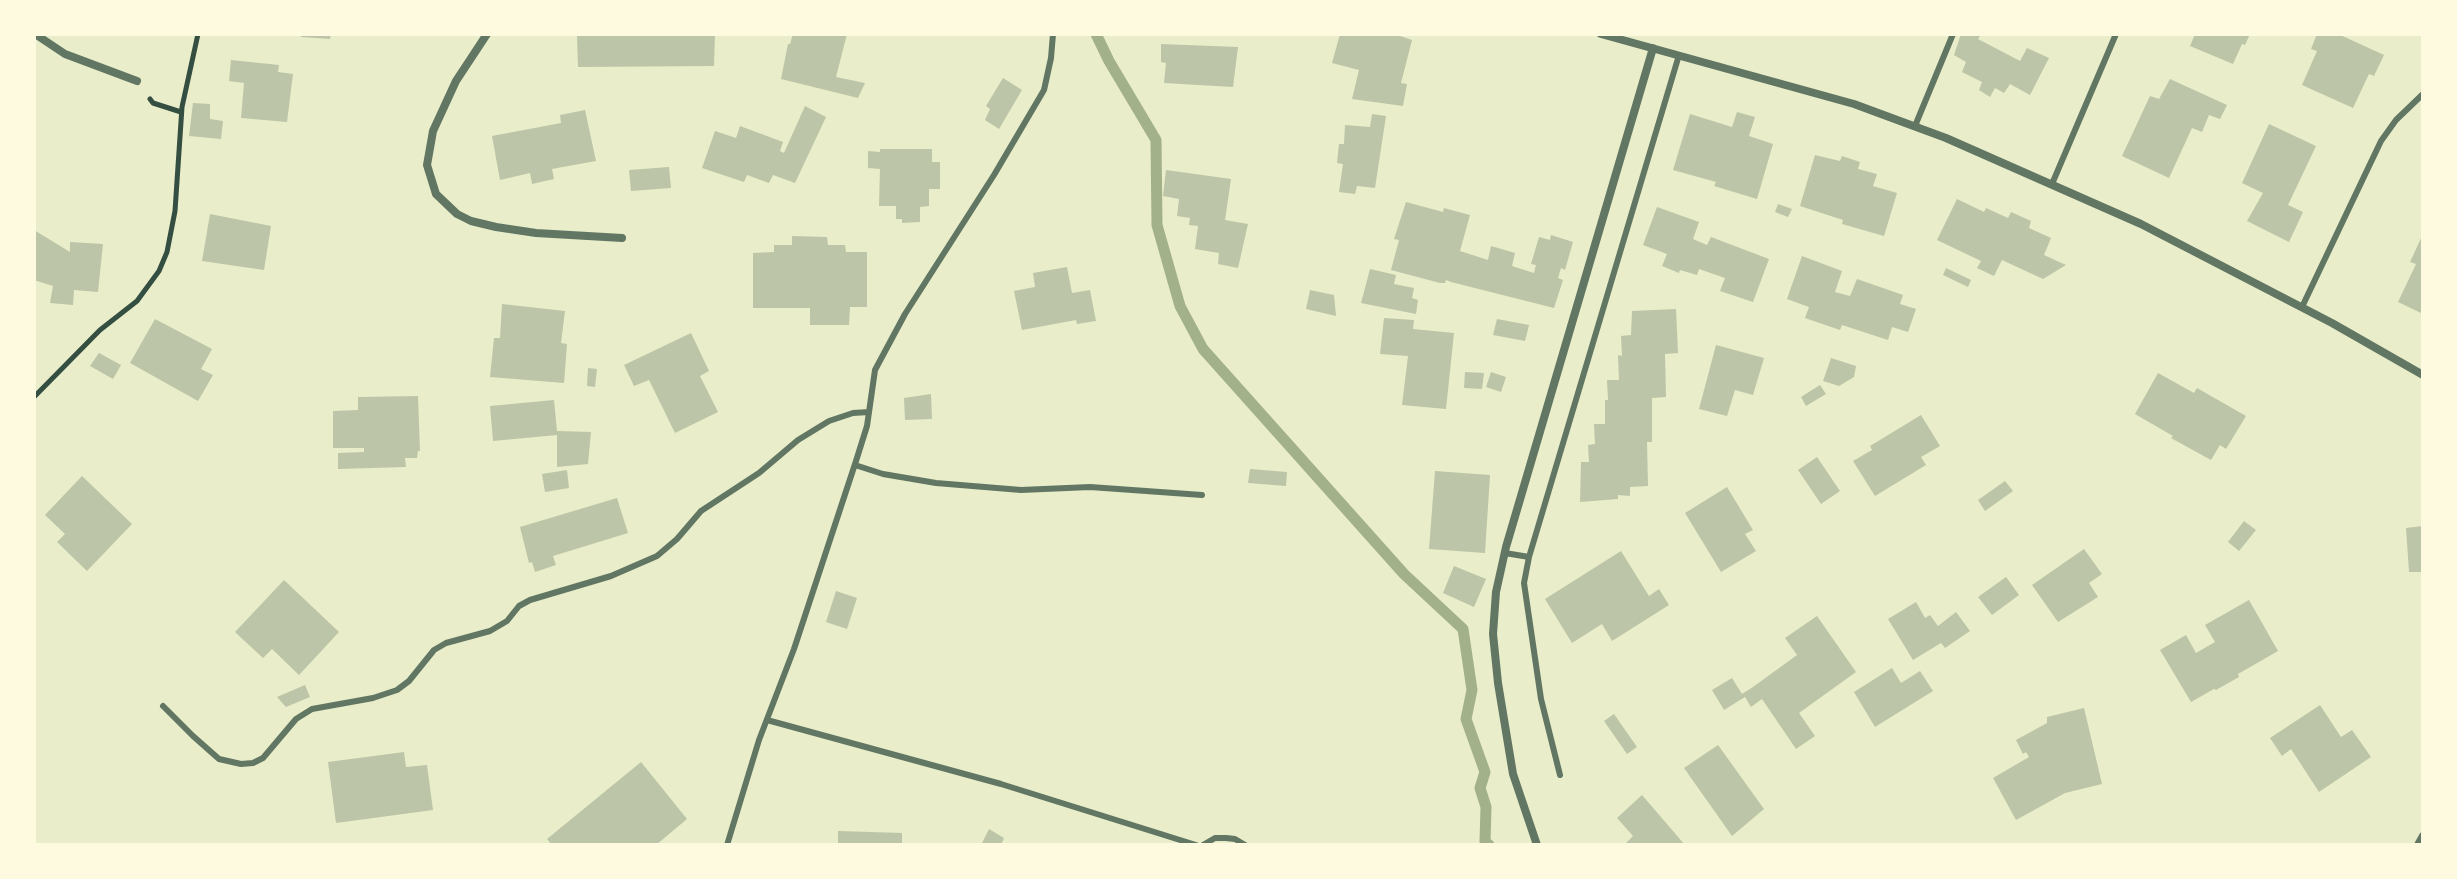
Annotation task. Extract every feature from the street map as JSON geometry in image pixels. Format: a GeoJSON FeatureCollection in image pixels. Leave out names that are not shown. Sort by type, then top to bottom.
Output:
{"type":"FeatureCollection","features":[{"type":"Feature","properties":{"kind":"street"},"geometry":{"type":"LineString","coordinates":[[35,34],[65,54],[137,81]]}},
{"type":"Feature","properties":{"kind":"street"},"geometry":{"type":"LineString","coordinates":[[487,34],[456,81],[433,131],[427,165],[436,194],[457,214],[496,227],[536,233],[622,238]]}},
{"type":"Feature","properties":{"kind":"street"},"geometry":{"type":"LineString","coordinates":[[1601,34],[1854,104],[1915,126],[2141,224],[2302,307],[2423,375]]}},
{"type":"Feature","properties":{"kind":"street"},"geometry":{"type":"LineString","coordinates":[[1537,845],[1513,774],[1498,683],[1493,634],[1496,592],[1653,48]]}},
{"type":"Feature","properties":{"kind":"street"},"geometry":{"type":"LineString","coordinates":[[2418,845],[2423,836]]}},
{"type":"Feature","properties":{"kind":"lane"},"geometry":{"type":"LineString","coordinates":[[727,845],[855,465],[880,360],[905,314],[1044,90],[1053,34]]}},
{"type":"Feature","properties":{"kind":"lane"},"geometry":{"type":"LineString","coordinates":[[1915,126],[1953,34]]}},
{"type":"Feature","properties":{"kind":"lane"},"geometry":{"type":"LineString","coordinates":[[2052,184],[2116,34]]}},
{"type":"Feature","properties":{"kind":"lane"},"geometry":{"type":"LineString","coordinates":[[1560,775],[1541,699],[1524,583],[1529,557],[1679,55]]}},
{"type":"Feature","properties":{"kind":"lane"},"geometry":{"type":"LineString","coordinates":[[2302,307],[2381,141],[2396,120],[2423,94]]}},
{"type":"Feature","properties":{"kind":"lane"},"geometry":{"type":"LineString","coordinates":[[163,706],[219,759],[253,763],[263,758],[296,719],[312,709],[373,698],[397,690],[409,681],[434,650],[446,643],[490,631],[507,621],[519,606],[530,600],[611,576],[650,560],[668,549],[701,511],[759,473],[798,440],[829,421],[853,413],[869,412]]}},
{"type":"Feature","properties":{"kind":"lane"},"geometry":{"type":"LineString","coordinates":[[855,465],[883,474],[1021,490],[1090,487],[1202,495]]}},
{"type":"Feature","properties":{"kind":"lane"},"geometry":{"type":"LineString","coordinates":[[1505,553],[1529,557]]}},
{"type":"Feature","properties":{"kind":"lane"},"geometry":{"type":"LineString","coordinates":[[767,720],[1001,784],[1196,845]]}},
{"type":"Feature","properties":{"kind":"lane"},"geometry":{"type":"LineString","coordinates":[[1203,845],[1215,838],[1226,838],[1245,845]]}},
{"type":"Feature","properties":{"kind":"path"},"geometry":{"type":"LineString","coordinates":[[34,397],[100,330],[137,301],[159,271],[167,252],[175,211],[181,112],[198,34]]}},
{"type":"Feature","properties":{"kind":"path"},"geometry":{"type":"LineString","coordinates":[[137,81],[153,103],[181,112]]}},
{"type":"Feature","properties":{"kind":"building"},"geometry":{"type":"Polygon","coordinates":[[[301,34],[331,34],[330,39],[301,37],[301,34]]]}},
{"type":"Feature","properties":{"kind":"building"},"geometry":{"type":"Polygon","coordinates":[[[715,34],[714,66],[578,67],[577,36],[715,34]]]}},
{"type":"Feature","properties":{"kind":"building"},"geometry":{"type":"Polygon","coordinates":[[[793,34],[847,34],[836,77],[865,83],[858,98],[781,79],[793,34]]]}},
{"type":"Feature","properties":{"kind":"building"},"geometry":{"type":"Polygon","coordinates":[[[1340,34],[1394,34],[1412,40],[1401,83],[1407,84],[1403,106],[1352,99],[1359,70],[1332,63],[1340,34]]]}},
{"type":"Feature","properties":{"kind":"building"},"geometry":{"type":"Polygon","coordinates":[[[1961,34],[1981,34],[1978,39],[2020,61],[2027,48],[2049,58],[2030,95],[2010,84],[2004,93],[1995,88],[1990,97],[1979,90],[1982,82],[1962,72],[1966,62],[1954,55],[1961,34]]]}},
{"type":"Feature","properties":{"kind":"building"},"geometry":{"type":"Polygon","coordinates":[[[2195,34],[2250,34],[2233,64],[2190,46],[2195,34]]]}},
{"type":"Feature","properties":{"kind":"building"},"geometry":{"type":"Polygon","coordinates":[[[2317,34],[2338,34],[2384,55],[2374,76],[2369,74],[2353,108],[2302,85],[2317,51],[2311,49],[2317,34]]]}},
{"type":"Feature","properties":{"kind":"building"},"geometry":{"type":"Polygon","coordinates":[[[1161,44],[1238,47],[1233,87],[1164,83],[1166,63],[1161,62],[1161,44]]]}},
{"type":"Feature","properties":{"kind":"building"},"geometry":{"type":"Polygon","coordinates":[[[231,60],[279,65],[278,72],[293,74],[287,122],[241,118],[244,83],[229,81],[231,60]]]}},
{"type":"Feature","properties":{"kind":"building"},"geometry":{"type":"Polygon","coordinates":[[[1003,78],[1022,90],[999,129],[985,120],[990,109],[986,106],[1003,78]]]}},
{"type":"Feature","properties":{"kind":"building"},"geometry":{"type":"Polygon","coordinates":[[[2170,79],[2227,105],[2220,119],[2209,115],[2202,132],[2192,128],[2169,178],[2122,156],[2150,96],[2159,99],[2170,79]]]}},
{"type":"Feature","properties":{"kind":"building"},"geometry":{"type":"Polygon","coordinates":[[[193,103],[210,104],[210,119],[223,121],[221,139],[189,136],[193,103]]]}},
{"type":"Feature","properties":{"kind":"building"},"geometry":{"type":"Polygon","coordinates":[[[805,106],[826,117],[795,183],[773,175],[769,183],[747,175],[744,182],[702,168],[715,131],[736,138],[740,126],[783,142],[780,151],[784,153],[805,106]]]}},
{"type":"Feature","properties":{"kind":"building"},"geometry":{"type":"Polygon","coordinates":[[[585,110],[596,161],[552,169],[554,179],[532,184],[530,173],[500,180],[492,136],[561,123],[560,115],[585,110]]]}},
{"type":"Feature","properties":{"kind":"building"},"geometry":{"type":"Polygon","coordinates":[[[1737,112],[1755,117],[1749,136],[1773,144],[1757,199],[1714,186],[1716,182],[1673,170],[1690,114],[1732,127],[1737,112]]]}},
{"type":"Feature","properties":{"kind":"building"},"geometry":{"type":"Polygon","coordinates":[[[1372,114],[1386,116],[1375,188],[1357,186],[1355,194],[1339,192],[1343,164],[1337,163],[1339,144],[1344,144],[1345,125],[1370,127],[1372,114]]]}},
{"type":"Feature","properties":{"kind":"building"},"geometry":{"type":"Polygon","coordinates":[[[2269,124],[2316,146],[2288,205],[2303,212],[2289,242],[2247,221],[2263,193],[2242,183],[2269,124]]]}},
{"type":"Feature","properties":{"kind":"building"},"geometry":{"type":"Polygon","coordinates":[[[880,149],[932,149],[932,162],[940,162],[940,189],[929,189],[929,206],[920,207],[920,222],[902,223],[902,219],[896,219],[896,206],[879,206],[880,169],[868,168],[868,151],[880,152],[880,149]]]}},
{"type":"Feature","properties":{"kind":"building"},"geometry":{"type":"Polygon","coordinates":[[[1815,155],[1840,161],[1842,156],[1860,162],[1858,169],[1877,174],[1873,186],[1897,193],[1884,236],[1842,224],[1843,220],[1800,206],[1815,155]]]}},
{"type":"Feature","properties":{"kind":"building"},"geometry":{"type":"Polygon","coordinates":[[[669,167],[671,188],[631,191],[629,170],[669,167]]]}},
{"type":"Feature","properties":{"kind":"building"},"geometry":{"type":"Polygon","coordinates":[[[1166,170],[1231,179],[1225,220],[1248,224],[1238,268],[1218,264],[1219,253],[1195,249],[1198,226],[1189,225],[1190,218],[1177,216],[1179,199],[1163,196],[1166,170]]]}},
{"type":"Feature","properties":{"kind":"building"},"geometry":{"type":"Polygon","coordinates":[[[1957,199],[1984,212],[1986,208],[2008,218],[2011,212],[2031,221],[2029,228],[2051,238],[2044,255],[2066,265],[2043,279],[2002,260],[1994,276],[1977,268],[1981,261],[1937,240],[1957,199]]]}},
{"type":"Feature","properties":{"kind":"building"},"geometry":{"type":"Polygon","coordinates":[[[1406,202],[1443,212],[1444,208],[1470,215],[1460,251],[1488,260],[1491,246],[1515,253],[1512,266],[1534,273],[1536,265],[1531,264],[1539,237],[1550,240],[1551,235],[1573,242],[1565,270],[1561,268],[1558,278],[1563,280],[1554,308],[1446,280],[1440,283],[1391,270],[1399,240],[1394,239],[1406,202]]]}},
{"type":"Feature","properties":{"kind":"building"},"geometry":{"type":"Polygon","coordinates":[[[1778,204],[1792,209],[1788,217],[1775,212],[1778,204]]]}},
{"type":"Feature","properties":{"kind":"building"},"geometry":{"type":"Polygon","coordinates":[[[1657,207],[1699,222],[1693,239],[1707,245],[1711,237],[1769,259],[1753,302],[1720,291],[1725,278],[1699,269],[1697,275],[1680,270],[1679,273],[1662,266],[1667,254],[1643,245],[1657,207]]]}},
{"type":"Feature","properties":{"kind":"building"},"geometry":{"type":"Polygon","coordinates":[[[210,214],[271,226],[264,270],[202,261],[210,214]]]}},
{"type":"Feature","properties":{"kind":"building"},"geometry":{"type":"Polygon","coordinates":[[[34,230],[70,252],[70,242],[103,244],[98,292],[74,290],[73,305],[50,303],[53,286],[34,280],[34,230]]]}},
{"type":"Feature","properties":{"kind":"building"},"geometry":{"type":"Polygon","coordinates":[[[2423,234],[2423,314],[2398,302],[2416,264],[2410,262],[2423,234]]]}},
{"type":"Feature","properties":{"kind":"building"},"geometry":{"type":"Polygon","coordinates":[[[792,236],[827,237],[828,245],[845,245],[846,252],[867,252],[867,307],[850,307],[849,325],[810,325],[810,308],[753,308],[753,253],[774,252],[774,245],[792,245],[792,236]]]}},
{"type":"Feature","properties":{"kind":"building"},"geometry":{"type":"Polygon","coordinates":[[[1802,256],[1842,271],[1835,292],[1850,296],[1857,279],[1903,295],[1900,304],[1916,309],[1908,332],[1892,327],[1888,340],[1842,325],[1840,330],[1805,318],[1809,307],[1787,299],[1802,256]]]}},
{"type":"Feature","properties":{"kind":"building"},"geometry":{"type":"Polygon","coordinates":[[[1067,267],[1072,293],[1090,290],[1096,321],[1077,324],[1076,320],[1022,330],[1014,291],[1035,287],[1033,273],[1067,267]]]}},
{"type":"Feature","properties":{"kind":"building"},"geometry":{"type":"Polygon","coordinates":[[[1946,268],[1971,280],[1968,287],[1943,275],[1946,268]]]}},
{"type":"Feature","properties":{"kind":"building"},"geometry":{"type":"Polygon","coordinates":[[[1370,269],[1396,275],[1394,284],[1414,288],[1412,298],[1418,300],[1416,314],[1361,303],[1370,269]]]}},
{"type":"Feature","properties":{"kind":"building"},"geometry":{"type":"Polygon","coordinates":[[[1310,290],[1334,295],[1336,316],[1306,309],[1310,290]]]}},
{"type":"Feature","properties":{"kind":"building"},"geometry":{"type":"Polygon","coordinates":[[[502,304],[565,311],[561,343],[567,344],[564,383],[490,377],[494,338],[500,338],[502,304]]]}},
{"type":"Feature","properties":{"kind":"building"},"geometry":{"type":"Polygon","coordinates":[[[1676,309],[1678,353],[1665,354],[1666,397],[1652,398],[1652,442],[1647,442],[1648,486],[1630,487],[1630,496],[1618,495],[1618,499],[1580,502],[1581,462],[1589,462],[1588,445],[1595,444],[1594,424],[1605,424],[1607,380],[1619,380],[1621,336],[1631,335],[1632,311],[1676,309]]]}},
{"type":"Feature","properties":{"kind":"building"},"geometry":{"type":"Polygon","coordinates":[[[1384,318],[1414,320],[1413,329],[1454,333],[1446,409],[1402,405],[1408,356],[1380,354],[1384,318]]]}},
{"type":"Feature","properties":{"kind":"building"},"geometry":{"type":"Polygon","coordinates":[[[155,319],[212,349],[201,369],[213,375],[198,401],[130,363],[155,319]]]}},
{"type":"Feature","properties":{"kind":"building"},"geometry":{"type":"Polygon","coordinates":[[[1497,319],[1529,325],[1525,341],[1493,335],[1497,319]]]}},
{"type":"Feature","properties":{"kind":"building"},"geometry":{"type":"Polygon","coordinates":[[[691,333],[709,371],[700,376],[718,412],[675,433],[649,380],[634,386],[624,365],[691,333]]]}},
{"type":"Feature","properties":{"kind":"building"},"geometry":{"type":"Polygon","coordinates":[[[1716,345],[1764,358],[1753,395],[1735,390],[1727,416],[1699,409],[1716,345]]]}},
{"type":"Feature","properties":{"kind":"building"},"geometry":{"type":"Polygon","coordinates":[[[99,353],[121,365],[113,379],[90,366],[99,353]]]}},
{"type":"Feature","properties":{"kind":"building"},"geometry":{"type":"Polygon","coordinates":[[[1831,358],[1856,366],[1854,377],[1839,386],[1823,381],[1831,358]]]}},
{"type":"Feature","properties":{"kind":"building"},"geometry":{"type":"Polygon","coordinates":[[[588,368],[597,369],[595,387],[587,386],[588,368]]]}},
{"type":"Feature","properties":{"kind":"building"},"geometry":{"type":"Polygon","coordinates":[[[1465,372],[1484,373],[1482,389],[1464,388],[1465,372]]]}},
{"type":"Feature","properties":{"kind":"building"},"geometry":{"type":"Polygon","coordinates":[[[1491,372],[1506,377],[1501,392],[1486,387],[1491,372]]]}},
{"type":"Feature","properties":{"kind":"building"},"geometry":{"type":"Polygon","coordinates":[[[2158,373],[2194,393],[2197,388],[2246,416],[2226,449],[2220,445],[2211,460],[2135,414],[2158,373]]]}},
{"type":"Feature","properties":{"kind":"building"},"geometry":{"type":"Polygon","coordinates":[[[1820,385],[1826,394],[1806,406],[1801,397],[1820,385]]]}},
{"type":"Feature","properties":{"kind":"building"},"geometry":{"type":"Polygon","coordinates":[[[931,394],[932,419],[905,420],[904,398],[931,394]]]}},
{"type":"Feature","properties":{"kind":"building"},"geometry":{"type":"Polygon","coordinates":[[[418,396],[420,451],[417,458],[405,458],[406,467],[338,469],[338,453],[364,452],[364,448],[333,448],[333,411],[358,410],[358,397],[418,396]]]}},
{"type":"Feature","properties":{"kind":"building"},"geometry":{"type":"Polygon","coordinates":[[[554,400],[557,431],[591,432],[588,464],[557,467],[557,435],[493,441],[490,406],[554,400]]]}},
{"type":"Feature","properties":{"kind":"building"},"geometry":{"type":"Polygon","coordinates":[[[1921,415],[1940,446],[1921,457],[1926,465],[1875,496],[1853,461],[1872,450],[1870,446],[1921,415]]]}},
{"type":"Feature","properties":{"kind":"building"},"geometry":{"type":"Polygon","coordinates":[[[1817,457],[1840,491],[1821,504],[1798,470],[1817,457]]]}},
{"type":"Feature","properties":{"kind":"building"},"geometry":{"type":"Polygon","coordinates":[[[1250,469],[1287,472],[1286,486],[1248,483],[1250,469]]]}},
{"type":"Feature","properties":{"kind":"building"},"geometry":{"type":"Polygon","coordinates":[[[567,470],[569,488],[545,492],[542,474],[567,470]]]}},
{"type":"Feature","properties":{"kind":"building"},"geometry":{"type":"Polygon","coordinates":[[[1435,471],[1490,475],[1485,553],[1429,549],[1435,471]]]}},
{"type":"Feature","properties":{"kind":"building"},"geometry":{"type":"Polygon","coordinates":[[[82,476],[132,524],[87,571],[57,542],[65,534],[45,515],[82,476]]]}},
{"type":"Feature","properties":{"kind":"building"},"geometry":{"type":"Polygon","coordinates":[[[2005,481],[2013,491],[1985,511],[1978,500],[2005,481]]]}},
{"type":"Feature","properties":{"kind":"building"},"geometry":{"type":"Polygon","coordinates":[[[1727,487],[1753,530],[1745,534],[1756,551],[1721,572],[1685,513],[1727,487]]]}},
{"type":"Feature","properties":{"kind":"building"},"geometry":{"type":"Polygon","coordinates":[[[617,498],[628,533],[553,556],[556,565],[535,572],[532,562],[529,563],[520,527],[617,498]]]}},
{"type":"Feature","properties":{"kind":"building"},"geometry":{"type":"Polygon","coordinates":[[[2244,521],[2256,530],[2239,551],[2228,542],[2244,521]]]}},
{"type":"Feature","properties":{"kind":"building"},"geometry":{"type":"Polygon","coordinates":[[[2423,526],[2423,572],[2409,572],[2406,528],[2423,526]]]}},
{"type":"Feature","properties":{"kind":"building"},"geometry":{"type":"Polygon","coordinates":[[[2084,549],[2102,574],[2089,583],[2098,597],[2058,622],[2032,585],[2084,549]]]}},
{"type":"Feature","properties":{"kind":"building"},"geometry":{"type":"Polygon","coordinates":[[[1621,551],[1649,596],[1659,589],[1669,605],[1612,641],[1602,624],[1572,643],[1545,599],[1621,551]]]}},
{"type":"Feature","properties":{"kind":"building"},"geometry":{"type":"Polygon","coordinates":[[[1454,566],[1486,579],[1474,607],[1443,593],[1454,566]]]}},
{"type":"Feature","properties":{"kind":"building"},"geometry":{"type":"Polygon","coordinates":[[[2006,577],[2019,595],[1992,615],[1978,597],[2006,577]]]}},
{"type":"Feature","properties":{"kind":"building"},"geometry":{"type":"Polygon","coordinates":[[[284,580],[339,632],[299,675],[272,649],[263,658],[235,632],[284,580]]]}},
{"type":"Feature","properties":{"kind":"building"},"geometry":{"type":"Polygon","coordinates":[[[836,591],[857,598],[847,629],[826,622],[836,591]]]}},
{"type":"Feature","properties":{"kind":"building"},"geometry":{"type":"Polygon","coordinates":[[[2249,600],[2278,651],[2238,674],[2239,677],[2191,702],[2160,650],[2186,635],[2196,653],[2215,642],[2205,625],[2249,600]]]}},
{"type":"Feature","properties":{"kind":"building"},"geometry":{"type":"Polygon","coordinates":[[[1916,602],[1925,618],[1930,615],[1938,626],[1956,612],[1970,631],[1945,648],[1941,643],[1913,660],[1888,619],[1916,602]]]}},
{"type":"Feature","properties":{"kind":"building"},"geometry":{"type":"Polygon","coordinates":[[[1817,616],[1856,672],[1799,713],[1815,736],[1796,749],[1762,699],[1751,707],[1745,697],[1724,710],[1712,690],[1732,678],[1742,694],[1753,687],[1797,655],[1785,638],[1817,616]]]}},
{"type":"Feature","properties":{"kind":"building"},"geometry":{"type":"Polygon","coordinates":[[[1892,668],[1901,683],[1920,671],[1933,691],[1875,727],[1854,692],[1892,668]]]}},
{"type":"Feature","properties":{"kind":"building"},"geometry":{"type":"Polygon","coordinates":[[[305,685],[310,697],[286,707],[277,697],[305,685]]]}},
{"type":"Feature","properties":{"kind":"building"},"geometry":{"type":"Polygon","coordinates":[[[2320,705],[2341,737],[2352,730],[2371,757],[2319,792],[2291,749],[2282,756],[2270,738],[2320,705]]]}},
{"type":"Feature","properties":{"kind":"building"},"geometry":{"type":"Polygon","coordinates":[[[2084,708],[2102,784],[2065,793],[2016,820],[1993,778],[2029,757],[2026,752],[2023,754],[2016,740],[2047,723],[2047,717],[2084,708]]]}},
{"type":"Feature","properties":{"kind":"building"},"geometry":{"type":"Polygon","coordinates":[[[1614,714],[1637,747],[1627,754],[1604,721],[1614,714]]]}},
{"type":"Feature","properties":{"kind":"building"},"geometry":{"type":"Polygon","coordinates":[[[1718,745],[1764,809],[1732,836],[1684,768],[1718,745]]]}},
{"type":"Feature","properties":{"kind":"building"},"geometry":{"type":"Polygon","coordinates":[[[404,752],[406,767],[427,765],[433,810],[336,823],[328,762],[404,752]]]}},
{"type":"Feature","properties":{"kind":"building"},"geometry":{"type":"Polygon","coordinates":[[[641,762],[687,819],[656,845],[552,845],[547,839],[641,762]]]}},
{"type":"Feature","properties":{"kind":"building"},"geometry":{"type":"Polygon","coordinates":[[[1642,795],[1685,845],[1624,845],[1633,836],[1617,818],[1642,795]]]}},
{"type":"Feature","properties":{"kind":"building"},"geometry":{"type":"Polygon","coordinates":[[[989,829],[1004,838],[1001,845],[982,843],[989,829]]]}},
{"type":"Feature","properties":{"kind":"building"},"geometry":{"type":"Polygon","coordinates":[[[838,831],[902,833],[902,845],[838,845],[838,831]]]}},
{"type":"Feature","properties":{"kind":"waterway"},"geometry":{"type":"LineString","coordinates":[[1096,34],[1156,140],[1157,225],[1180,306],[1203,349],[1404,574],[1463,629],[1472,690],[1466,719],[1485,772],[1480,788],[1486,807],[1485,842],[1489,845]]}}]}
